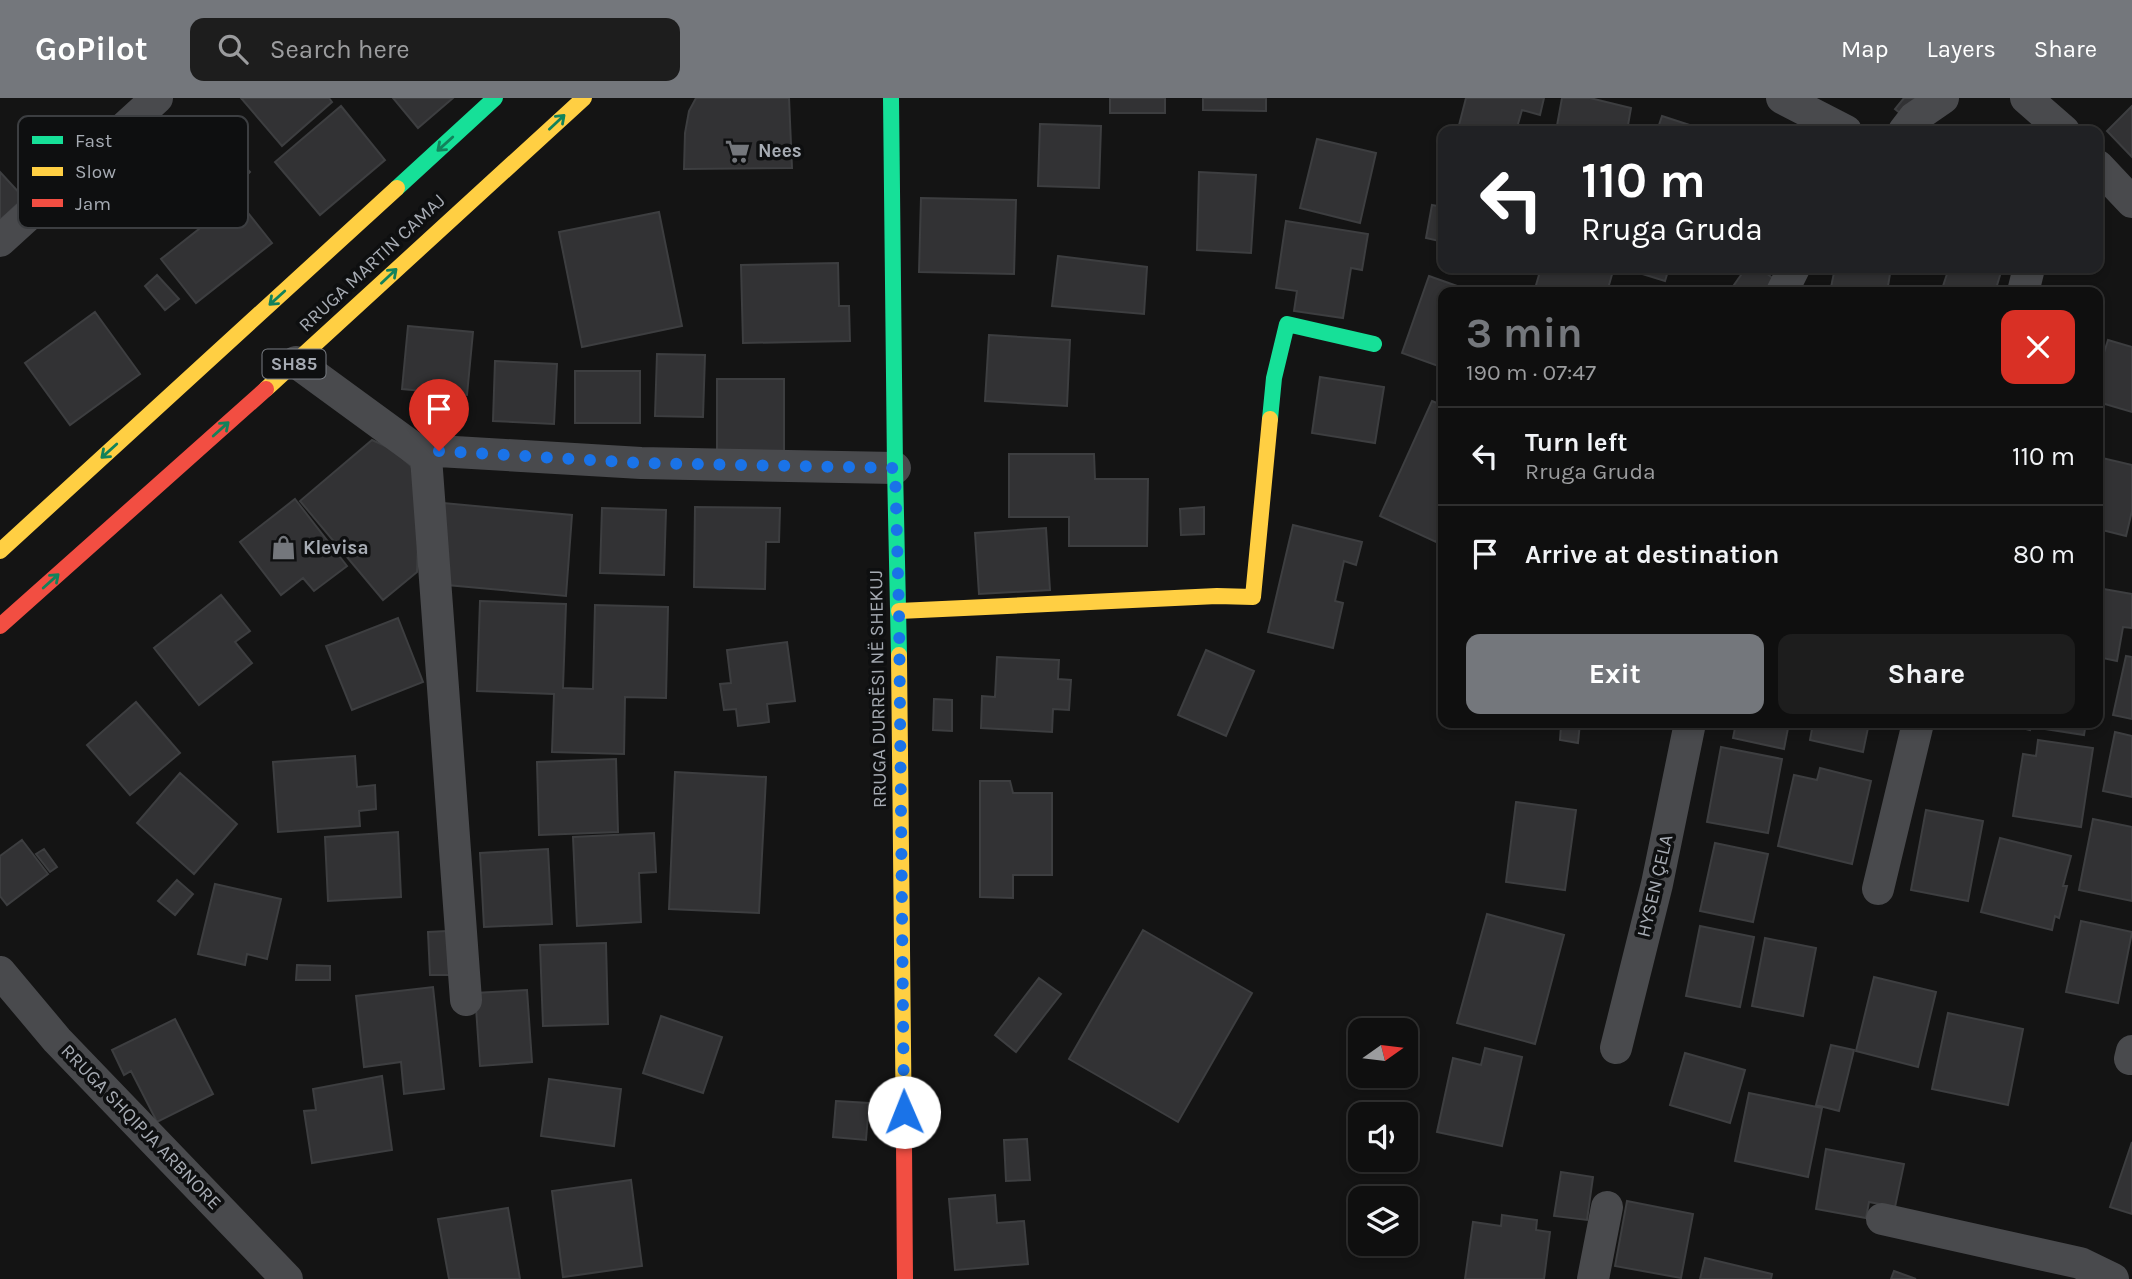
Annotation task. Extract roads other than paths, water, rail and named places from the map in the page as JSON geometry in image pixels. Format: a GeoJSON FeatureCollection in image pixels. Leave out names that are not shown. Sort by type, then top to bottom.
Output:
{"type":"FeatureCollection","features":[{"type":"Feature","properties":{"kind":"main road","name":"RRUGA MARTIN CAMAJ"},"geometry":{"type":"LineString","coordinates":[[0,551],[495,98]]}},
{"type":"Feature","properties":{"kind":"main road","name":"RRUGA MARTIN CAMAJ"},"geometry":{"type":"LineString","coordinates":[[0,626],[296,362],[584,98]]}},
{"type":"Feature","properties":{"kind":"main road","name":"RRUGA DURRËSI NË SHEKUJ"},"geometry":{"type":"LineString","coordinates":[[891,98],[905,1279]]}},
{"type":"Feature","properties":{"kind":"main road"},"geometry":{"type":"LineString","coordinates":[[899,611],[1203,596],[1253,597],[1274,378],[1287,324],[1374,344]]}},
{"type":"Feature","properties":{"kind":"street"},"geometry":{"type":"LineString","coordinates":[[137,116],[157,98]]}},
{"type":"Feature","properties":{"kind":"street"},"geometry":{"type":"LineString","coordinates":[[1782,98],[1836,126]]}},
{"type":"Feature","properties":{"kind":"street"},"geometry":{"type":"LineString","coordinates":[[1908,126],[1914,118],[1943,98]]}},
{"type":"Feature","properties":{"kind":"street"},"geometry":{"type":"LineString","coordinates":[[2026,98],[2058,126]]}},
{"type":"Feature","properties":{"kind":"street"},"geometry":{"type":"LineString","coordinates":[[2103,171],[2132,202]]}},
{"type":"Feature","properties":{"kind":"street"},"geometry":{"type":"LineString","coordinates":[[0,240],[18,224]]}},
{"type":"Feature","properties":{"kind":"street"},"geometry":{"type":"LineString","coordinates":[[296,362],[426,457],[466,1000]]}},
{"type":"Feature","properties":{"kind":"street"},"geometry":{"type":"LineString","coordinates":[[426,457],[439,451],[641,463],[895,468]]}},
{"type":"Feature","properties":{"kind":"street","name":"HYSEN ÇELA"},"geometry":{"type":"LineString","coordinates":[[1616,1048],[1657,884],[1689,728]]}},
{"type":"Feature","properties":{"kind":"street"},"geometry":{"type":"LineString","coordinates":[[1878,889],[1917,728]]}},
{"type":"Feature","properties":{"kind":"street","name":"RRUGA SHQIPJA ARBNORE"},"geometry":{"type":"LineString","coordinates":[[0,972],[57,1040],[286,1279]]}},
{"type":"Feature","properties":{"kind":"street"},"geometry":{"type":"LineString","coordinates":[[1593,1279],[1607,1207]]}},
{"type":"Feature","properties":{"kind":"street"},"geometry":{"type":"LineString","coordinates":[[1882,1219],[2080,1263],[2113,1279]]}},
{"type":"Feature","properties":{"kind":"place","name":"Nees"},"geometry":{"type":"Point","coordinates":[738,151]}},
{"type":"Feature","properties":{"kind":"place","name":"Klevisa"},"geometry":{"type":"Point","coordinates":[283,548]}}]}
